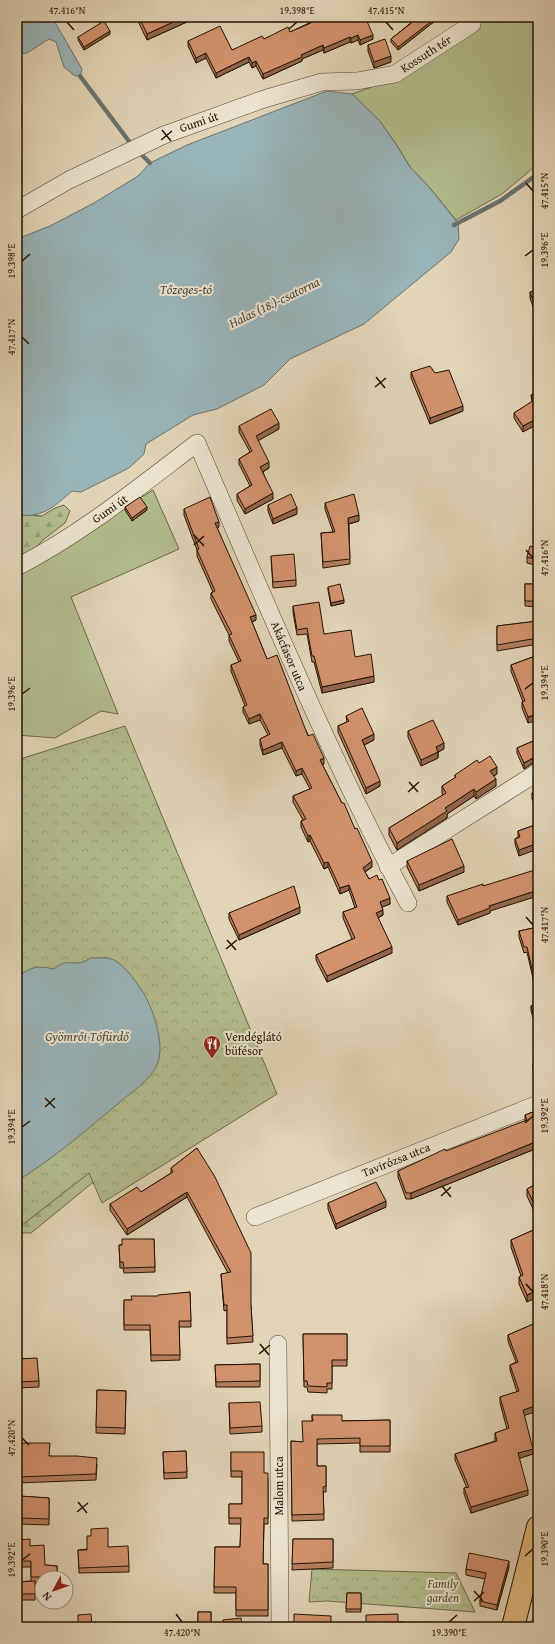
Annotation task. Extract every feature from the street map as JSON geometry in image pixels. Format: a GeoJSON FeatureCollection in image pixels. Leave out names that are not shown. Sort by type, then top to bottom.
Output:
{"type":"FeatureCollection","features":[{"type":"Feature","properties":{"kind":"main road"},"geometry":{"type":"LineString","coordinates":[[513,1627],[538,1527]]}},
{"type":"Feature","properties":{"kind":"street","name":"Kossuth tér"},"geometry":{"type":"LineString","coordinates":[[395,74],[472,24],[472,17]]}},
{"type":"Feature","properties":{"kind":"street","name":"Gumi út"},"geometry":{"type":"LineString","coordinates":[[17,210],[68,180],[170,132],[264,99],[322,82],[357,81],[395,74]]}},
{"type":"Feature","properties":{"kind":"street","name":"Gumi út"},"geometry":{"type":"LineString","coordinates":[[17,567],[48,551],[125,499],[197,443]]}},
{"type":"Feature","properties":{"kind":"street","name":"Akácfasor utca"},"geometry":{"type":"LineString","coordinates":[[197,443],[305,693],[388,867],[408,903]]}},
{"type":"Feature","properties":{"kind":"street"},"geometry":{"type":"LineString","coordinates":[[388,867],[538,772]]}},
{"type":"Feature","properties":{"kind":"street","name":"Tavirózsa utca"},"geometry":{"type":"LineString","coordinates":[[255,1217],[538,1104]]}},
{"type":"Feature","properties":{"kind":"street","name":"Malom utca"},"geometry":{"type":"LineString","coordinates":[[278,1344],[280,1627]]}},
{"type":"Feature","properties":{"kind":"green space"},"geometry":{"type":"Polygon","coordinates":[[[479,17],[538,17],[538,164],[502,194],[456,220],[429,187],[410,167],[379,120],[352,94],[397,78],[479,17]]]}},
{"type":"Feature","properties":{"kind":"green space"},"geometry":{"type":"Polygon","coordinates":[[[153,490],[179,549],[71,597],[118,714],[101,711],[55,738],[17,735],[17,567],[52,552],[153,490]]]}},
{"type":"Feature","properties":{"kind":"green space"},"geometry":{"type":"Polygon","coordinates":[[[64,505],[70,511],[65,523],[43,540],[24,560],[17,560],[17,514],[42,516],[55,508],[64,505]]]}},
{"type":"Feature","properties":{"kind":"green space"},"geometry":{"type":"Polygon","coordinates":[[[125,726],[277,1094],[102,1203],[89,1173],[17,1229],[17,760],[125,726]]]}},
{"type":"Feature","properties":{"kind":"green space"},"geometry":{"type":"Polygon","coordinates":[[[124,1157],[31,1233],[17,1233],[17,1214],[53,1187],[124,1157]]]}},
{"type":"Feature","properties":{"kind":"green space","name":"Family garden"},"geometry":{"type":"Polygon","coordinates":[[[312,1569],[456,1573],[475,1612],[327,1601],[309,1602],[312,1569]]]}},
{"type":"Feature","properties":{"kind":"water"},"geometry":{"type":"Polygon","coordinates":[[[17,17],[52,17],[82,69],[80,76],[75,76],[64,67],[56,42],[49,39],[27,53],[17,54],[17,17]]]}},
{"type":"Feature","properties":{"kind":"water","name":"Tőzeges-tó"},"geometry":{"type":"Polygon","coordinates":[[[327,91],[352,94],[379,120],[410,167],[429,187],[458,223],[459,239],[451,252],[364,324],[290,359],[264,385],[217,409],[193,415],[146,444],[144,454],[129,468],[81,492],[72,491],[55,506],[43,512],[21,515],[17,508],[17,239],[50,226],[94,203],[138,176],[150,163],[187,145],[327,91]]]}},
{"type":"Feature","properties":{"kind":"water","name":"Gyömrői Tófürdő"},"geometry":{"type":"Polygon","coordinates":[[[91,958],[112,959],[121,964],[146,997],[154,1016],[159,1037],[160,1047],[157,1065],[150,1076],[141,1085],[57,1153],[17,1181],[17,977],[34,968],[43,967],[54,969],[63,963],[80,963],[91,958]]]}},
{"type":"Feature","properties":{"kind":"building"},"geometry":{"type":"Polygon","coordinates":[[[139,17],[184,17],[147,34],[139,17]]]}},
{"type":"Feature","properties":{"kind":"building"},"geometry":{"type":"Polygon","coordinates":[[[309,17],[365,17],[373,35],[360,40],[358,35],[351,38],[350,37],[324,48],[323,45],[301,55],[302,57],[263,74],[256,61],[252,63],[249,57],[216,73],[206,53],[196,58],[188,41],[220,26],[232,50],[262,36],[264,39],[288,27],[290,32],[311,23],[309,17]]]}},
{"type":"Feature","properties":{"kind":"building"},"geometry":{"type":"Polygon","coordinates":[[[419,17],[437,17],[398,47],[391,39],[419,17]]]}},
{"type":"Feature","properties":{"kind":"building"},"geometry":{"type":"Polygon","coordinates":[[[104,21],[110,31],[84,47],[78,37],[104,21]]]}},
{"type":"Feature","properties":{"kind":"building"},"geometry":{"type":"Polygon","coordinates":[[[385,39],[391,56],[374,62],[368,45],[385,39]]]}},
{"type":"Feature","properties":{"kind":"building"},"geometry":{"type":"Polygon","coordinates":[[[538,290],[538,306],[535,306],[530,292],[538,290]]]}},
{"type":"Feature","properties":{"kind":"building"},"geometry":{"type":"Polygon","coordinates":[[[430,366],[435,373],[449,370],[463,406],[430,418],[411,372],[430,366]]]}},
{"type":"Feature","properties":{"kind":"building"},"geometry":{"type":"Polygon","coordinates":[[[538,391],[538,418],[523,426],[514,413],[534,400],[531,395],[538,391]]]}},
{"type":"Feature","properties":{"kind":"building"},"geometry":{"type":"Polygon","coordinates":[[[271,409],[279,423],[256,436],[269,462],[260,467],[273,493],[245,509],[237,494],[252,485],[239,459],[252,451],[239,426],[271,409]]]}},
{"type":"Feature","properties":{"kind":"building"},"geometry":{"type":"Polygon","coordinates":[[[291,494],[297,508],[273,519],[268,505],[291,494]]]}},
{"type":"Feature","properties":{"kind":"building"},"geometry":{"type":"Polygon","coordinates":[[[354,494],[359,515],[348,518],[350,559],[323,562],[321,533],[335,532],[325,503],[354,494]]]}},
{"type":"Feature","properties":{"kind":"building"},"geometry":{"type":"Polygon","coordinates":[[[140,497],[147,507],[132,518],[125,507],[140,497]]]}},
{"type":"Feature","properties":{"kind":"building"},"geometry":{"type":"Polygon","coordinates":[[[210,497],[219,522],[215,523],[256,615],[250,617],[267,659],[277,655],[308,736],[313,734],[324,758],[320,760],[342,803],[344,803],[355,829],[357,828],[372,861],[363,868],[369,879],[377,875],[379,880],[382,879],[390,898],[380,902],[383,910],[376,913],[392,947],[327,976],[316,955],[355,938],[343,912],[357,907],[349,885],[340,888],[328,862],[324,863],[301,821],[306,819],[293,796],[312,788],[302,768],[296,771],[282,742],[263,750],[260,739],[270,734],[260,714],[249,719],[243,707],[247,705],[231,665],[241,661],[229,635],[232,634],[211,593],[215,591],[197,550],[199,549],[184,509],[210,497]]]}},
{"type":"Feature","properties":{"kind":"building"},"geometry":{"type":"Polygon","coordinates":[[[530,546],[538,548],[538,560],[527,557],[530,546]]]}},
{"type":"Feature","properties":{"kind":"building"},"geometry":{"type":"Polygon","coordinates":[[[294,554],[296,580],[273,582],[271,556],[294,554]]]}},
{"type":"Feature","properties":{"kind":"building"},"geometry":{"type":"Polygon","coordinates":[[[340,584],[344,600],[331,603],[328,587],[340,584]]]}},
{"type":"Feature","properties":{"kind":"building"},"geometry":{"type":"Polygon","coordinates":[[[525,584],[538,584],[538,601],[525,601],[525,584]]]}},
{"type":"Feature","properties":{"kind":"building"},"geometry":{"type":"Polygon","coordinates":[[[319,602],[324,634],[351,630],[355,657],[371,654],[374,676],[322,687],[314,656],[312,656],[307,628],[297,630],[293,606],[319,602]]]}},
{"type":"Feature","properties":{"kind":"building"},"geometry":{"type":"Polygon","coordinates":[[[538,621],[538,638],[497,645],[497,626],[538,621]]]}},
{"type":"Feature","properties":{"kind":"building"},"geometry":{"type":"Polygon","coordinates":[[[538,655],[538,714],[528,717],[522,702],[525,701],[511,665],[538,655]]]}},
{"type":"Feature","properties":{"kind":"building"},"geometry":{"type":"Polygon","coordinates":[[[362,708],[374,734],[362,740],[380,781],[366,788],[338,726],[349,721],[346,716],[362,708]]]}},
{"type":"Feature","properties":{"kind":"building"},"geometry":{"type":"Polygon","coordinates":[[[433,720],[444,743],[436,747],[438,752],[421,760],[408,731],[433,720]]]}},
{"type":"Feature","properties":{"kind":"building"},"geometry":{"type":"Polygon","coordinates":[[[538,739],[538,757],[524,763],[517,748],[538,739]]]}},
{"type":"Feature","properties":{"kind":"building"},"geometry":{"type":"Polygon","coordinates":[[[490,756],[497,767],[490,771],[496,779],[476,792],[474,789],[445,808],[447,811],[397,843],[389,828],[446,793],[442,786],[456,777],[455,775],[477,760],[479,763],[490,756]]]}},
{"type":"Feature","properties":{"kind":"building"},"geometry":{"type":"Polygon","coordinates":[[[538,789],[538,804],[532,793],[538,789]]]}},
{"type":"Feature","properties":{"kind":"building"},"geometry":{"type":"Polygon","coordinates":[[[538,824],[538,843],[519,850],[515,839],[520,837],[518,831],[538,824]]]}},
{"type":"Feature","properties":{"kind":"building"},"geometry":{"type":"Polygon","coordinates":[[[452,839],[464,866],[419,885],[407,861],[452,839]]]}},
{"type":"Feature","properties":{"kind":"building"},"geometry":{"type":"Polygon","coordinates":[[[538,869],[538,890],[489,906],[490,908],[458,920],[447,896],[483,884],[483,886],[538,869]]]}},
{"type":"Feature","properties":{"kind":"building"},"geometry":{"type":"Polygon","coordinates":[[[294,886],[300,907],[239,935],[229,913],[294,886]]]}},
{"type":"Feature","properties":{"kind":"building"},"geometry":{"type":"Polygon","coordinates":[[[538,927],[538,995],[527,947],[524,947],[519,931],[538,927]]]}},
{"type":"Feature","properties":{"kind":"building"},"geometry":{"type":"Polygon","coordinates":[[[538,1003],[538,1022],[536,1022],[531,1006],[538,1003]]]}},
{"type":"Feature","properties":{"kind":"building"},"geometry":{"type":"Polygon","coordinates":[[[538,1062],[538,1077],[533,1064],[538,1062]]]}},
{"type":"Feature","properties":{"kind":"building"},"geometry":{"type":"Polygon","coordinates":[[[538,1110],[538,1151],[535,1142],[411,1193],[406,1193],[398,1171],[445,1149],[446,1151],[527,1120],[525,1115],[538,1110]]]}},
{"type":"Feature","properties":{"kind":"building"},"geometry":{"type":"Polygon","coordinates":[[[197,1148],[215,1177],[251,1253],[251,1306],[253,1336],[227,1338],[227,1305],[224,1305],[221,1274],[231,1272],[187,1192],[127,1229],[110,1204],[137,1187],[141,1192],[173,1172],[171,1168],[197,1148]]]}},
{"type":"Feature","properties":{"kind":"building"},"geometry":{"type":"Polygon","coordinates":[[[376,1182],[386,1201],[336,1224],[328,1203],[376,1182]]]}},
{"type":"Feature","properties":{"kind":"building"},"geometry":{"type":"Polygon","coordinates":[[[538,1183],[538,1202],[534,1204],[527,1189],[538,1183]]]}},
{"type":"Feature","properties":{"kind":"building"},"geometry":{"type":"Polygon","coordinates":[[[538,1228],[538,1290],[527,1295],[519,1277],[523,1275],[511,1240],[538,1228]]]}},
{"type":"Feature","properties":{"kind":"building"},"geometry":{"type":"Polygon","coordinates":[[[122,1239],[154,1239],[155,1267],[124,1268],[123,1262],[120,1262],[119,1245],[122,1245],[122,1239]]]}},
{"type":"Feature","properties":{"kind":"building"},"geometry":{"type":"Polygon","coordinates":[[[190,1292],[191,1321],[179,1321],[180,1355],[151,1355],[150,1325],[124,1325],[124,1300],[132,1300],[131,1296],[158,1296],[190,1292]]]}},
{"type":"Feature","properties":{"kind":"building"},"geometry":{"type":"Polygon","coordinates":[[[538,1322],[538,1405],[523,1410],[533,1449],[518,1453],[528,1490],[471,1507],[464,1488],[469,1487],[455,1454],[497,1441],[495,1433],[509,1428],[500,1397],[519,1391],[510,1365],[518,1362],[508,1335],[538,1322]]]}},
{"type":"Feature","properties":{"kind":"building"},"geometry":{"type":"Polygon","coordinates":[[[303,1334],[347,1334],[347,1360],[332,1360],[332,1383],[327,1383],[327,1387],[308,1386],[307,1381],[304,1381],[303,1334]]]}},
{"type":"Feature","properties":{"kind":"building"},"geometry":{"type":"Polygon","coordinates":[[[37,1358],[39,1381],[18,1382],[17,1359],[37,1358]]]}},
{"type":"Feature","properties":{"kind":"building"},"geometry":{"type":"Polygon","coordinates":[[[260,1364],[260,1381],[216,1382],[215,1365],[260,1364]]]}},
{"type":"Feature","properties":{"kind":"building"},"geometry":{"type":"Polygon","coordinates":[[[97,1390],[126,1391],[125,1428],[96,1427],[97,1390]]]}},
{"type":"Feature","properties":{"kind":"building"},"geometry":{"type":"Polygon","coordinates":[[[260,1402],[262,1426],[230,1428],[229,1403],[260,1402]]]}},
{"type":"Feature","properties":{"kind":"building"},"geometry":{"type":"Polygon","coordinates":[[[312,1415],[342,1415],[342,1421],[390,1420],[390,1446],[360,1446],[360,1438],[317,1439],[317,1466],[326,1466],[326,1486],[323,1487],[324,1514],[292,1515],[291,1441],[303,1442],[302,1421],[313,1421],[312,1415]]]}},
{"type":"Feature","properties":{"kind":"building"},"geometry":{"type":"Polygon","coordinates":[[[17,1443],[50,1443],[49,1456],[97,1458],[96,1474],[17,1477],[17,1443]]]}},
{"type":"Feature","properties":{"kind":"building"},"geometry":{"type":"Polygon","coordinates":[[[186,1451],[187,1472],[164,1473],[163,1452],[186,1451]]]}},
{"type":"Feature","properties":{"kind":"building"},"geometry":{"type":"Polygon","coordinates":[[[231,1452],[264,1452],[264,1473],[268,1473],[268,1518],[264,1518],[263,1564],[268,1564],[268,1610],[236,1610],[236,1587],[214,1587],[215,1547],[240,1547],[241,1518],[229,1518],[229,1504],[242,1504],[242,1471],[231,1471],[231,1452]]]}},
{"type":"Feature","properties":{"kind":"building"},"geometry":{"type":"Polygon","coordinates":[[[19,1496],[49,1498],[49,1519],[18,1518],[19,1496]]]}},
{"type":"Feature","properties":{"kind":"building"},"geometry":{"type":"Polygon","coordinates":[[[108,1528],[108,1547],[128,1546],[129,1566],[79,1568],[78,1550],[87,1550],[87,1536],[91,1536],[91,1529],[108,1528]]]}},
{"type":"Feature","properties":{"kind":"building"},"geometry":{"type":"Polygon","coordinates":[[[30,1539],[30,1546],[44,1545],[45,1565],[57,1566],[57,1570],[34,1570],[34,1577],[31,1577],[31,1561],[17,1561],[17,1540],[30,1539]]]}},
{"type":"Feature","properties":{"kind":"building"},"geometry":{"type":"Polygon","coordinates":[[[293,1539],[333,1539],[333,1562],[292,1564],[293,1539]]]}},
{"type":"Feature","properties":{"kind":"building"},"geometry":{"type":"Polygon","coordinates":[[[469,1553],[509,1561],[497,1605],[480,1601],[486,1573],[466,1569],[469,1553]]]}},
{"type":"Feature","properties":{"kind":"building"},"geometry":{"type":"Polygon","coordinates":[[[34,1581],[34,1594],[17,1594],[17,1582],[34,1581]]]}},
{"type":"Feature","properties":{"kind":"building"},"geometry":{"type":"Polygon","coordinates":[[[347,1593],[361,1593],[361,1609],[346,1609],[347,1593]]]}},
{"type":"Feature","properties":{"kind":"building"},"geometry":{"type":"Polygon","coordinates":[[[198,1612],[211,1612],[211,1624],[198,1625],[198,1612]]]}},
{"type":"Feature","properties":{"kind":"building"},"geometry":{"type":"Polygon","coordinates":[[[91,1614],[92,1627],[78,1627],[78,1615],[91,1614]]]}},
{"type":"Feature","properties":{"kind":"building"},"geometry":{"type":"Polygon","coordinates":[[[294,1614],[331,1616],[331,1627],[294,1627],[294,1614]]]}},
{"type":"Feature","properties":{"kind":"building"},"geometry":{"type":"Polygon","coordinates":[[[398,1614],[398,1622],[405,1622],[405,1627],[366,1627],[366,1615],[398,1614]]]}},
{"type":"Feature","properties":{"kind":"building"},"geometry":{"type":"Polygon","coordinates":[[[241,1618],[242,1627],[223,1627],[223,1620],[241,1618]]]}},
{"type":"Feature","properties":{"kind":"waterway"},"geometry":{"type":"LineString","coordinates":[[80,76],[131,144]]}},
{"type":"Feature","properties":{"kind":"waterway"},"geometry":{"type":"LineString","coordinates":[[139,152],[150,163]]}},
{"type":"Feature","properties":{"kind":"waterway","name":"Halas (18.)-csatorna"},"geometry":{"type":"LineString","coordinates":[[454,225],[500,201],[538,174]]}},
{"type":"Feature","properties":{"kind":"place","name":"Vendéglátó büfésor"},"geometry":{"type":"Point","coordinates":[212,1059]}}]}
